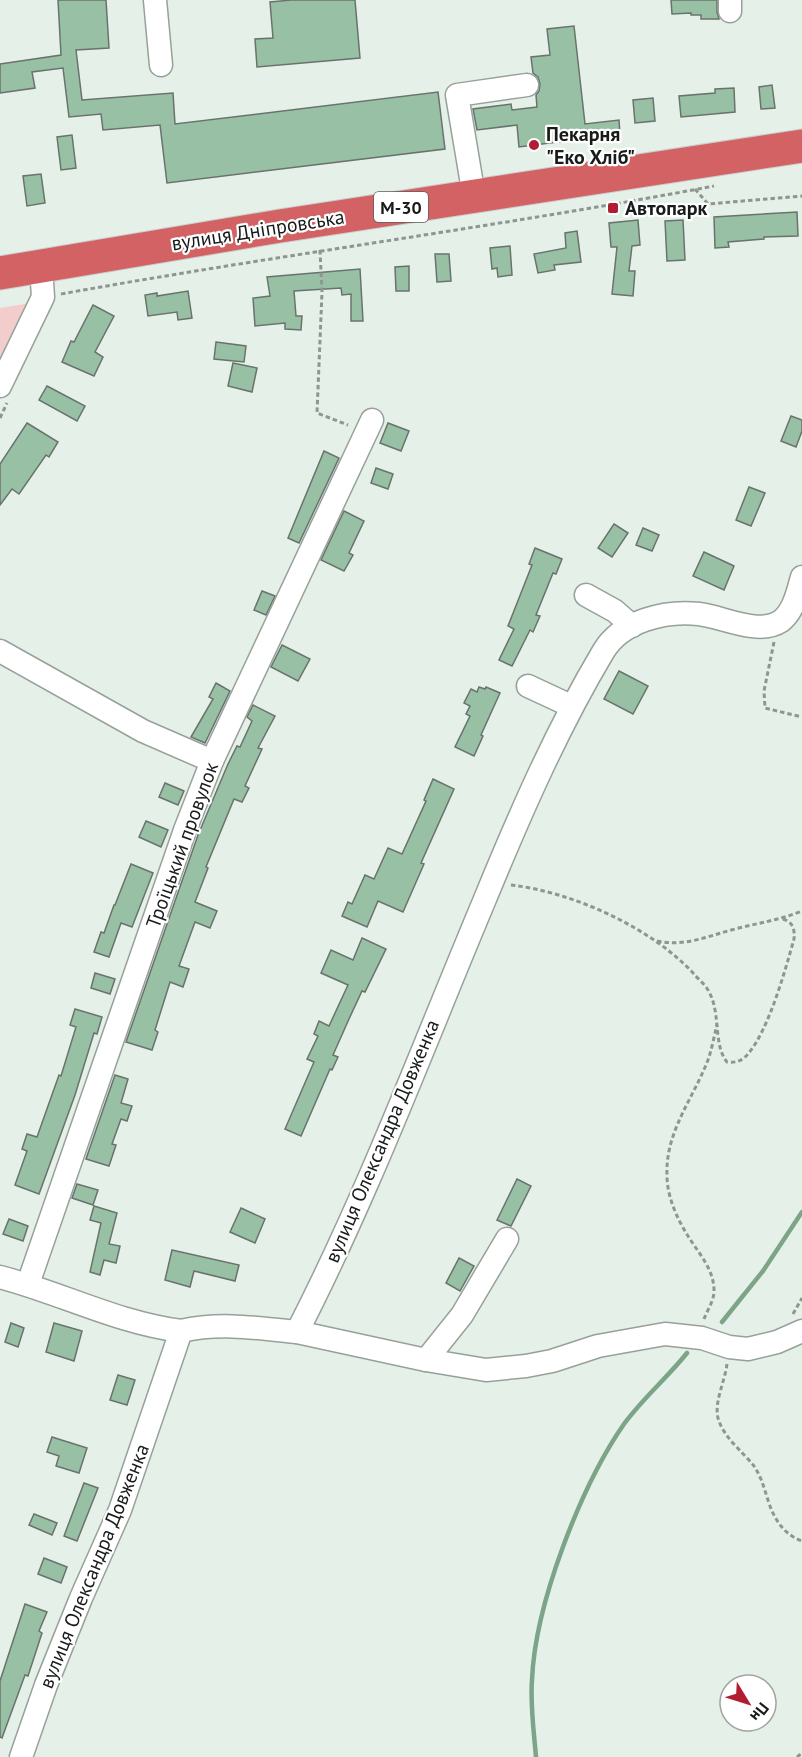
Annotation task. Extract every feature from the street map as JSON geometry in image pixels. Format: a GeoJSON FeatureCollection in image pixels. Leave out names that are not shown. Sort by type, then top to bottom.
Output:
{"type":"FeatureCollection","features":[{"type":"Feature","properties":{"kind":"highway","name":"вулиця Дніпровська"},"geometry":{"type":"LineString","coordinates":[[0,273],[280,226],[802,146]]}},
{"type":"Feature","properties":{"kind":"street"},"geometry":{"type":"LineString","coordinates":[[155,0],[161,65]]}},
{"type":"Feature","properties":{"kind":"street"},"geometry":{"type":"LineString","coordinates":[[474,196],[457,95],[527,86]]}},
{"type":"Feature","properties":{"kind":"street"},"geometry":{"type":"LineString","coordinates":[[2,378],[43,297],[41,267]]}},
{"type":"Feature","properties":{"kind":"street","name":"Троїцький провулок"},"geometry":{"type":"LineString","coordinates":[[28,1284],[185,830],[212,761],[370,426]]}},
{"type":"Feature","properties":{"kind":"street"},"geometry":{"type":"LineString","coordinates":[[784,619],[795,600],[802,577]]}},
{"type":"Feature","properties":{"kind":"street"},"geometry":{"type":"LineString","coordinates":[[586,595],[615,611],[632,626]]}},
{"type":"Feature","properties":{"kind":"street","name":"вулиця Олександра Довженка"},"geometry":{"type":"LineString","coordinates":[[297,1332],[324,1279],[364,1190],[520,815],[571,706],[605,648],[620,632],[658,616],[681,613],[700,614],[766,627],[784,619]]}},
{"type":"Feature","properties":{"kind":"street"},"geometry":{"type":"LineString","coordinates":[[0,651],[143,731],[212,761]]}},
{"type":"Feature","properties":{"kind":"street"},"geometry":{"type":"LineString","coordinates":[[528,686],[571,706]]}},
{"type":"Feature","properties":{"kind":"street"},"geometry":{"type":"LineString","coordinates":[[426,1360],[462,1315],[507,1239]]}},
{"type":"Feature","properties":{"kind":"street"},"geometry":{"type":"LineString","coordinates":[[0,1277],[28,1284],[133,1322],[181,1332],[201,1327],[228,1326],[297,1332],[426,1360],[486,1370],[552,1361],[598,1346],[665,1334],[702,1338],[729,1347],[748,1348],[777,1342],[802,1331]]}},
{"type":"Feature","properties":{"kind":"street","name":"вулиця Олександра Довженка"},"geometry":{"type":"LineString","coordinates":[[21,1757],[46,1685],[120,1510],[181,1332]]}},
{"type":"Feature","properties":{"kind":"path"},"geometry":{"type":"LineString","coordinates":[[62,294],[717,185]]}},
{"type":"Feature","properties":{"kind":"path"},"geometry":{"type":"LineString","coordinates":[[696,189],[708,204],[802,196]]}},
{"type":"Feature","properties":{"kind":"path"},"geometry":{"type":"LineString","coordinates":[[320,250],[322,304],[317,413],[370,426]]}},
{"type":"Feature","properties":{"kind":"path"},"geometry":{"type":"LineString","coordinates":[[784,619],[775,637],[763,703],[769,711],[802,717]]}},
{"type":"Feature","properties":{"kind":"path"},"geometry":{"type":"LineString","coordinates":[[489,889],[507,884],[555,894],[622,921],[668,949],[708,990],[716,1005],[723,1058],[727,1062],[736,1063],[747,1055],[758,1040],[789,959],[795,932],[789,922],[782,919]]}},
{"type":"Feature","properties":{"kind":"path"},"geometry":{"type":"LineString","coordinates":[[653,940],[674,944],[692,942],[735,929],[782,919],[802,911]]}},
{"type":"Feature","properties":{"kind":"path"},"geometry":{"type":"LineString","coordinates":[[702,1338],[704,1317],[714,1296],[714,1284],[702,1254],[688,1236],[676,1212],[666,1177],[673,1134],[708,1060],[717,1021]]}},
{"type":"Feature","properties":{"kind":"path"},"geometry":{"type":"LineString","coordinates":[[729,1347],[723,1388],[717,1403],[719,1420],[754,1467],[765,1488],[775,1518],[786,1532],[802,1541]]}},
{"type":"Feature","properties":{"kind":"path"},"geometry":{"type":"LineString","coordinates":[[797,1757],[802,1754]]}},
{"type":"Feature","properties":{"kind":"shaded area"},"geometry":{"type":"Polygon","coordinates":[[[30,303],[3,356],[0,357],[0,308],[30,303]]]}},
{"type":"Feature","properties":{"kind":"building"},"geometry":{"type":"Polygon","coordinates":[[[58,0],[106,0],[109,48],[76,50],[82,100],[173,93],[175,124],[438,92],[445,149],[167,183],[160,125],[103,130],[101,114],[69,117],[63,68],[32,72],[35,88],[0,93],[0,64],[61,55],[58,0]]]}},
{"type":"Feature","properties":{"kind":"building"},"geometry":{"type":"Polygon","coordinates":[[[355,0],[360,58],[257,67],[255,39],[273,38],[270,2],[355,0]]]}},
{"type":"Feature","properties":{"kind":"building"},"geometry":{"type":"Polygon","coordinates":[[[671,0],[717,0],[719,19],[701,19],[701,15],[691,15],[691,13],[672,14],[671,0]]]}},
{"type":"Feature","properties":{"kind":"building"},"geometry":{"type":"Polygon","coordinates":[[[574,26],[585,124],[619,120],[620,134],[519,147],[517,125],[477,130],[473,109],[511,104],[512,110],[537,107],[536,95],[540,84],[538,77],[533,73],[531,57],[550,55],[547,29],[574,26]]]}},
{"type":"Feature","properties":{"kind":"building"},"geometry":{"type":"Polygon","coordinates":[[[772,85],[775,108],[761,109],[759,87],[772,85]]]}},
{"type":"Feature","properties":{"kind":"building"},"geometry":{"type":"Polygon","coordinates":[[[734,88],[735,112],[681,117],[679,96],[715,93],[715,89],[734,88]]]}},
{"type":"Feature","properties":{"kind":"building"},"geometry":{"type":"Polygon","coordinates":[[[653,98],[655,121],[635,123],[633,100],[653,98]]]}},
{"type":"Feature","properties":{"kind":"building"},"geometry":{"type":"Polygon","coordinates":[[[72,135],[76,168],[61,170],[57,137],[72,135]]]}},
{"type":"Feature","properties":{"kind":"building"},"geometry":{"type":"Polygon","coordinates":[[[41,174],[45,203],[27,206],[23,176],[41,174]]]}},
{"type":"Feature","properties":{"kind":"building"},"geometry":{"type":"Polygon","coordinates":[[[797,212],[798,236],[764,237],[764,239],[728,242],[729,247],[715,248],[714,217],[797,212]]]}},
{"type":"Feature","properties":{"kind":"building"},"geometry":{"type":"Polygon","coordinates":[[[638,220],[640,245],[632,246],[629,271],[635,271],[633,296],[612,294],[617,247],[611,247],[609,223],[638,220]]]}},
{"type":"Feature","properties":{"kind":"building"},"geometry":{"type":"Polygon","coordinates":[[[683,220],[685,260],[667,261],[665,221],[683,220]]]}},
{"type":"Feature","properties":{"kind":"building"},"geometry":{"type":"Polygon","coordinates":[[[577,231],[581,262],[554,265],[555,270],[538,273],[534,254],[566,248],[565,233],[577,231]]]}},
{"type":"Feature","properties":{"kind":"building"},"geometry":{"type":"Polygon","coordinates":[[[510,246],[512,275],[498,277],[497,268],[492,269],[490,248],[510,246]]]}},
{"type":"Feature","properties":{"kind":"building"},"geometry":{"type":"Polygon","coordinates":[[[435,254],[449,254],[451,281],[437,282],[435,254]]]}},
{"type":"Feature","properties":{"kind":"building"},"geometry":{"type":"Polygon","coordinates":[[[409,266],[409,291],[396,291],[395,267],[409,266]]]}},
{"type":"Feature","properties":{"kind":"building"},"geometry":{"type":"Polygon","coordinates":[[[360,269],[363,321],[351,321],[351,294],[342,295],[341,288],[294,291],[296,316],[302,316],[301,330],[285,329],[285,323],[255,326],[253,298],[270,296],[267,277],[360,269]]]}},
{"type":"Feature","properties":{"kind":"building"},"geometry":{"type":"Polygon","coordinates":[[[188,291],[192,318],[178,320],[177,312],[148,316],[145,295],[157,293],[157,296],[188,291]]]}},
{"type":"Feature","properties":{"kind":"building"},"geometry":{"type":"Polygon","coordinates":[[[93,305],[114,316],[95,352],[103,357],[94,376],[62,362],[71,341],[74,342],[93,305]]]}},
{"type":"Feature","properties":{"kind":"building"},"geometry":{"type":"Polygon","coordinates":[[[216,342],[246,346],[244,362],[214,359],[216,342]]]}},
{"type":"Feature","properties":{"kind":"building"},"geometry":{"type":"Polygon","coordinates":[[[233,363],[257,368],[252,392],[228,386],[233,363]]]}},
{"type":"Feature","properties":{"kind":"building"},"geometry":{"type":"Polygon","coordinates":[[[47,386],[85,406],[77,421],[39,400],[47,386]]]}},
{"type":"Feature","properties":{"kind":"building"},"geometry":{"type":"Polygon","coordinates":[[[791,416],[802,420],[802,431],[796,447],[781,441],[791,416]]]}},
{"type":"Feature","properties":{"kind":"building"},"geometry":{"type":"Polygon","coordinates":[[[27,423],[58,442],[49,457],[46,455],[19,494],[12,489],[0,505],[0,464],[27,423]]]}},
{"type":"Feature","properties":{"kind":"building"},"geometry":{"type":"Polygon","coordinates":[[[388,423],[409,431],[401,451],[380,443],[388,423]]]}},
{"type":"Feature","properties":{"kind":"building"},"geometry":{"type":"Polygon","coordinates":[[[324,451],[339,458],[299,543],[288,538],[324,451]]]}},
{"type":"Feature","properties":{"kind":"building"},"geometry":{"type":"Polygon","coordinates":[[[376,468],[393,474],[388,489],[371,483],[376,468]]]}},
{"type":"Feature","properties":{"kind":"building"},"geometry":{"type":"Polygon","coordinates":[[[749,487],[765,493],[751,526],[736,520],[749,487]]]}},
{"type":"Feature","properties":{"kind":"building"},"geometry":{"type":"Polygon","coordinates":[[[344,511],[364,521],[349,553],[353,555],[344,571],[321,560],[344,511]]]}},
{"type":"Feature","properties":{"kind":"building"},"geometry":{"type":"Polygon","coordinates":[[[614,524],[628,533],[612,557],[598,548],[614,524]]]}},
{"type":"Feature","properties":{"kind":"building"},"geometry":{"type":"Polygon","coordinates":[[[643,528],[659,535],[652,551],[636,545],[643,528]]]}},
{"type":"Feature","properties":{"kind":"building"},"geometry":{"type":"Polygon","coordinates":[[[535,548],[562,559],[556,574],[553,573],[536,615],[540,616],[533,632],[530,630],[512,666],[499,660],[514,629],[508,626],[532,565],[529,564],[535,548]]]}},
{"type":"Feature","properties":{"kind":"building"},"geometry":{"type":"Polygon","coordinates":[[[704,552],[734,566],[724,590],[693,576],[704,552]]]}},
{"type":"Feature","properties":{"kind":"building"},"geometry":{"type":"Polygon","coordinates":[[[262,591],[275,596],[266,615],[254,610],[262,591]]]}},
{"type":"Feature","properties":{"kind":"building"},"geometry":{"type":"Polygon","coordinates":[[[282,645],[310,659],[298,681],[271,667],[282,645]]]}},
{"type":"Feature","properties":{"kind":"building"},"geometry":{"type":"Polygon","coordinates":[[[619,671],[648,686],[633,714],[604,699],[619,671]]]}},
{"type":"Feature","properties":{"kind":"building"},"geometry":{"type":"Polygon","coordinates":[[[216,683],[230,691],[205,743],[191,737],[213,699],[209,697],[216,683]]]}},
{"type":"Feature","properties":{"kind":"building"},"geometry":{"type":"Polygon","coordinates":[[[479,687],[485,689],[486,687],[500,693],[474,756],[455,747],[470,716],[466,714],[470,706],[464,703],[471,689],[477,692],[479,687]]]}},
{"type":"Feature","properties":{"kind":"building"},"geometry":{"type":"Polygon","coordinates":[[[253,705],[275,716],[258,748],[262,749],[245,786],[249,788],[242,802],[234,799],[206,867],[208,868],[195,902],[217,911],[210,928],[195,922],[179,966],[189,969],[183,987],[170,982],[155,1030],[158,1032],[152,1050],[126,1042],[198,835],[228,764],[237,746],[240,747],[252,721],[247,717],[253,705]]]}},
{"type":"Feature","properties":{"kind":"building"},"geometry":{"type":"Polygon","coordinates":[[[433,779],[454,789],[421,863],[424,864],[403,912],[378,901],[367,927],[342,916],[348,902],[352,904],[365,875],[374,879],[388,848],[402,854],[426,801],[424,800],[433,779]]]}},
{"type":"Feature","properties":{"kind":"building"},"geometry":{"type":"Polygon","coordinates":[[[165,783],[184,791],[178,805],[159,797],[165,783]]]}},
{"type":"Feature","properties":{"kind":"building"},"geometry":{"type":"Polygon","coordinates":[[[146,821],[168,830],[161,847],[139,837],[146,821]]]}},
{"type":"Feature","properties":{"kind":"building"},"geometry":{"type":"Polygon","coordinates":[[[131,864],[153,873],[132,927],[121,923],[109,957],[94,952],[101,932],[104,933],[131,864]]]}},
{"type":"Feature","properties":{"kind":"building"},"geometry":{"type":"Polygon","coordinates":[[[362,938],[386,949],[349,1019],[333,1055],[338,1057],[332,1070],[330,1069],[301,1136],[285,1129],[314,1062],[307,1059],[318,1036],[314,1034],[319,1021],[329,1026],[348,985],[321,973],[331,950],[353,960],[362,938]]]}},
{"type":"Feature","properties":{"kind":"building"},"geometry":{"type":"Polygon","coordinates":[[[95,973],[115,979],[110,994],[91,988],[95,973]]]}},
{"type":"Feature","properties":{"kind":"building"},"geometry":{"type":"Polygon","coordinates":[[[75,1009],[102,1017],[97,1034],[94,1033],[75,1095],[39,1194],[15,1185],[27,1151],[22,1149],[27,1134],[37,1137],[59,1075],[61,1076],[76,1027],[70,1025],[75,1009]]]}},
{"type":"Feature","properties":{"kind":"building"},"geometry":{"type":"Polygon","coordinates":[[[115,1075],[128,1079],[121,1103],[132,1106],[127,1121],[121,1119],[112,1144],[116,1145],[109,1166],[86,1159],[115,1075]]]}},
{"type":"Feature","properties":{"kind":"building"},"geometry":{"type":"Polygon","coordinates":[[[517,1179],[531,1186],[511,1226],[497,1220],[517,1179]]]}},
{"type":"Feature","properties":{"kind":"building"},"geometry":{"type":"Polygon","coordinates":[[[77,1184],[98,1190],[93,1205],[72,1198],[77,1184]]]}},
{"type":"Feature","properties":{"kind":"building"},"geometry":{"type":"Polygon","coordinates":[[[94,1206],[117,1213],[109,1244],[120,1246],[116,1263],[104,1260],[100,1275],[90,1272],[101,1223],[90,1220],[94,1206]]]}},
{"type":"Feature","properties":{"kind":"building"},"geometry":{"type":"Polygon","coordinates":[[[241,1208],[265,1219],[255,1243],[230,1232],[241,1208]]]}},
{"type":"Feature","properties":{"kind":"building"},"geometry":{"type":"Polygon","coordinates":[[[9,1219],[28,1226],[23,1241],[3,1234],[9,1219]]]}},
{"type":"Feature","properties":{"kind":"building"},"geometry":{"type":"Polygon","coordinates":[[[172,1250],[239,1265],[235,1281],[194,1271],[190,1287],[165,1280],[172,1250]]]}},
{"type":"Feature","properties":{"kind":"building"},"geometry":{"type":"Polygon","coordinates":[[[459,1258],[474,1266],[460,1291],[446,1283],[459,1258]]]}},
{"type":"Feature","properties":{"kind":"building"},"geometry":{"type":"Polygon","coordinates":[[[11,1323],[24,1328],[18,1347],[5,1342],[11,1323]]]}},
{"type":"Feature","properties":{"kind":"building"},"geometry":{"type":"Polygon","coordinates":[[[54,1323],[82,1331],[74,1361],[46,1352],[54,1323]]]}},
{"type":"Feature","properties":{"kind":"building"},"geometry":{"type":"Polygon","coordinates":[[[118,1375],[135,1380],[127,1405],[110,1400],[118,1375]]]}},
{"type":"Feature","properties":{"kind":"building"},"geometry":{"type":"Polygon","coordinates":[[[52,1437],[87,1448],[79,1473],[56,1466],[59,1456],[47,1452],[52,1437]]]}},
{"type":"Feature","properties":{"kind":"building"},"geometry":{"type":"Polygon","coordinates":[[[84,1483],[98,1488],[77,1541],[64,1536],[84,1483]]]}},
{"type":"Feature","properties":{"kind":"building"},"geometry":{"type":"Polygon","coordinates":[[[34,1514],[57,1523],[52,1535],[29,1525],[34,1514]]]}},
{"type":"Feature","properties":{"kind":"building"},"geometry":{"type":"Polygon","coordinates":[[[44,1558],[67,1567],[61,1583],[38,1574],[44,1558]]]}},
{"type":"Feature","properties":{"kind":"building"},"geometry":{"type":"Polygon","coordinates":[[[25,1604],[47,1612],[39,1631],[42,1633],[28,1676],[25,1675],[2,1738],[0,1737],[0,1681],[25,1604]]]}},
{"type":"Feature","properties":{"kind":"waterway"},"geometry":{"type":"LineString","coordinates":[[722,1322],[763,1271],[802,1212]]}},
{"type":"Feature","properties":{"kind":"waterway"},"geometry":{"type":"LineString","coordinates":[[536,1757],[532,1718],[535,1650],[551,1582],[563,1547],[592,1479],[624,1424],[687,1353]]}},
{"type":"Feature","properties":{"kind":"place","name":"Пекарня \"Еко Хліб\""},"geometry":{"type":"Point","coordinates":[534,145]}},
{"type":"Feature","properties":{"kind":"place","name":"Автопарк"},"geometry":{"type":"Point","coordinates":[613,208]}}]}
